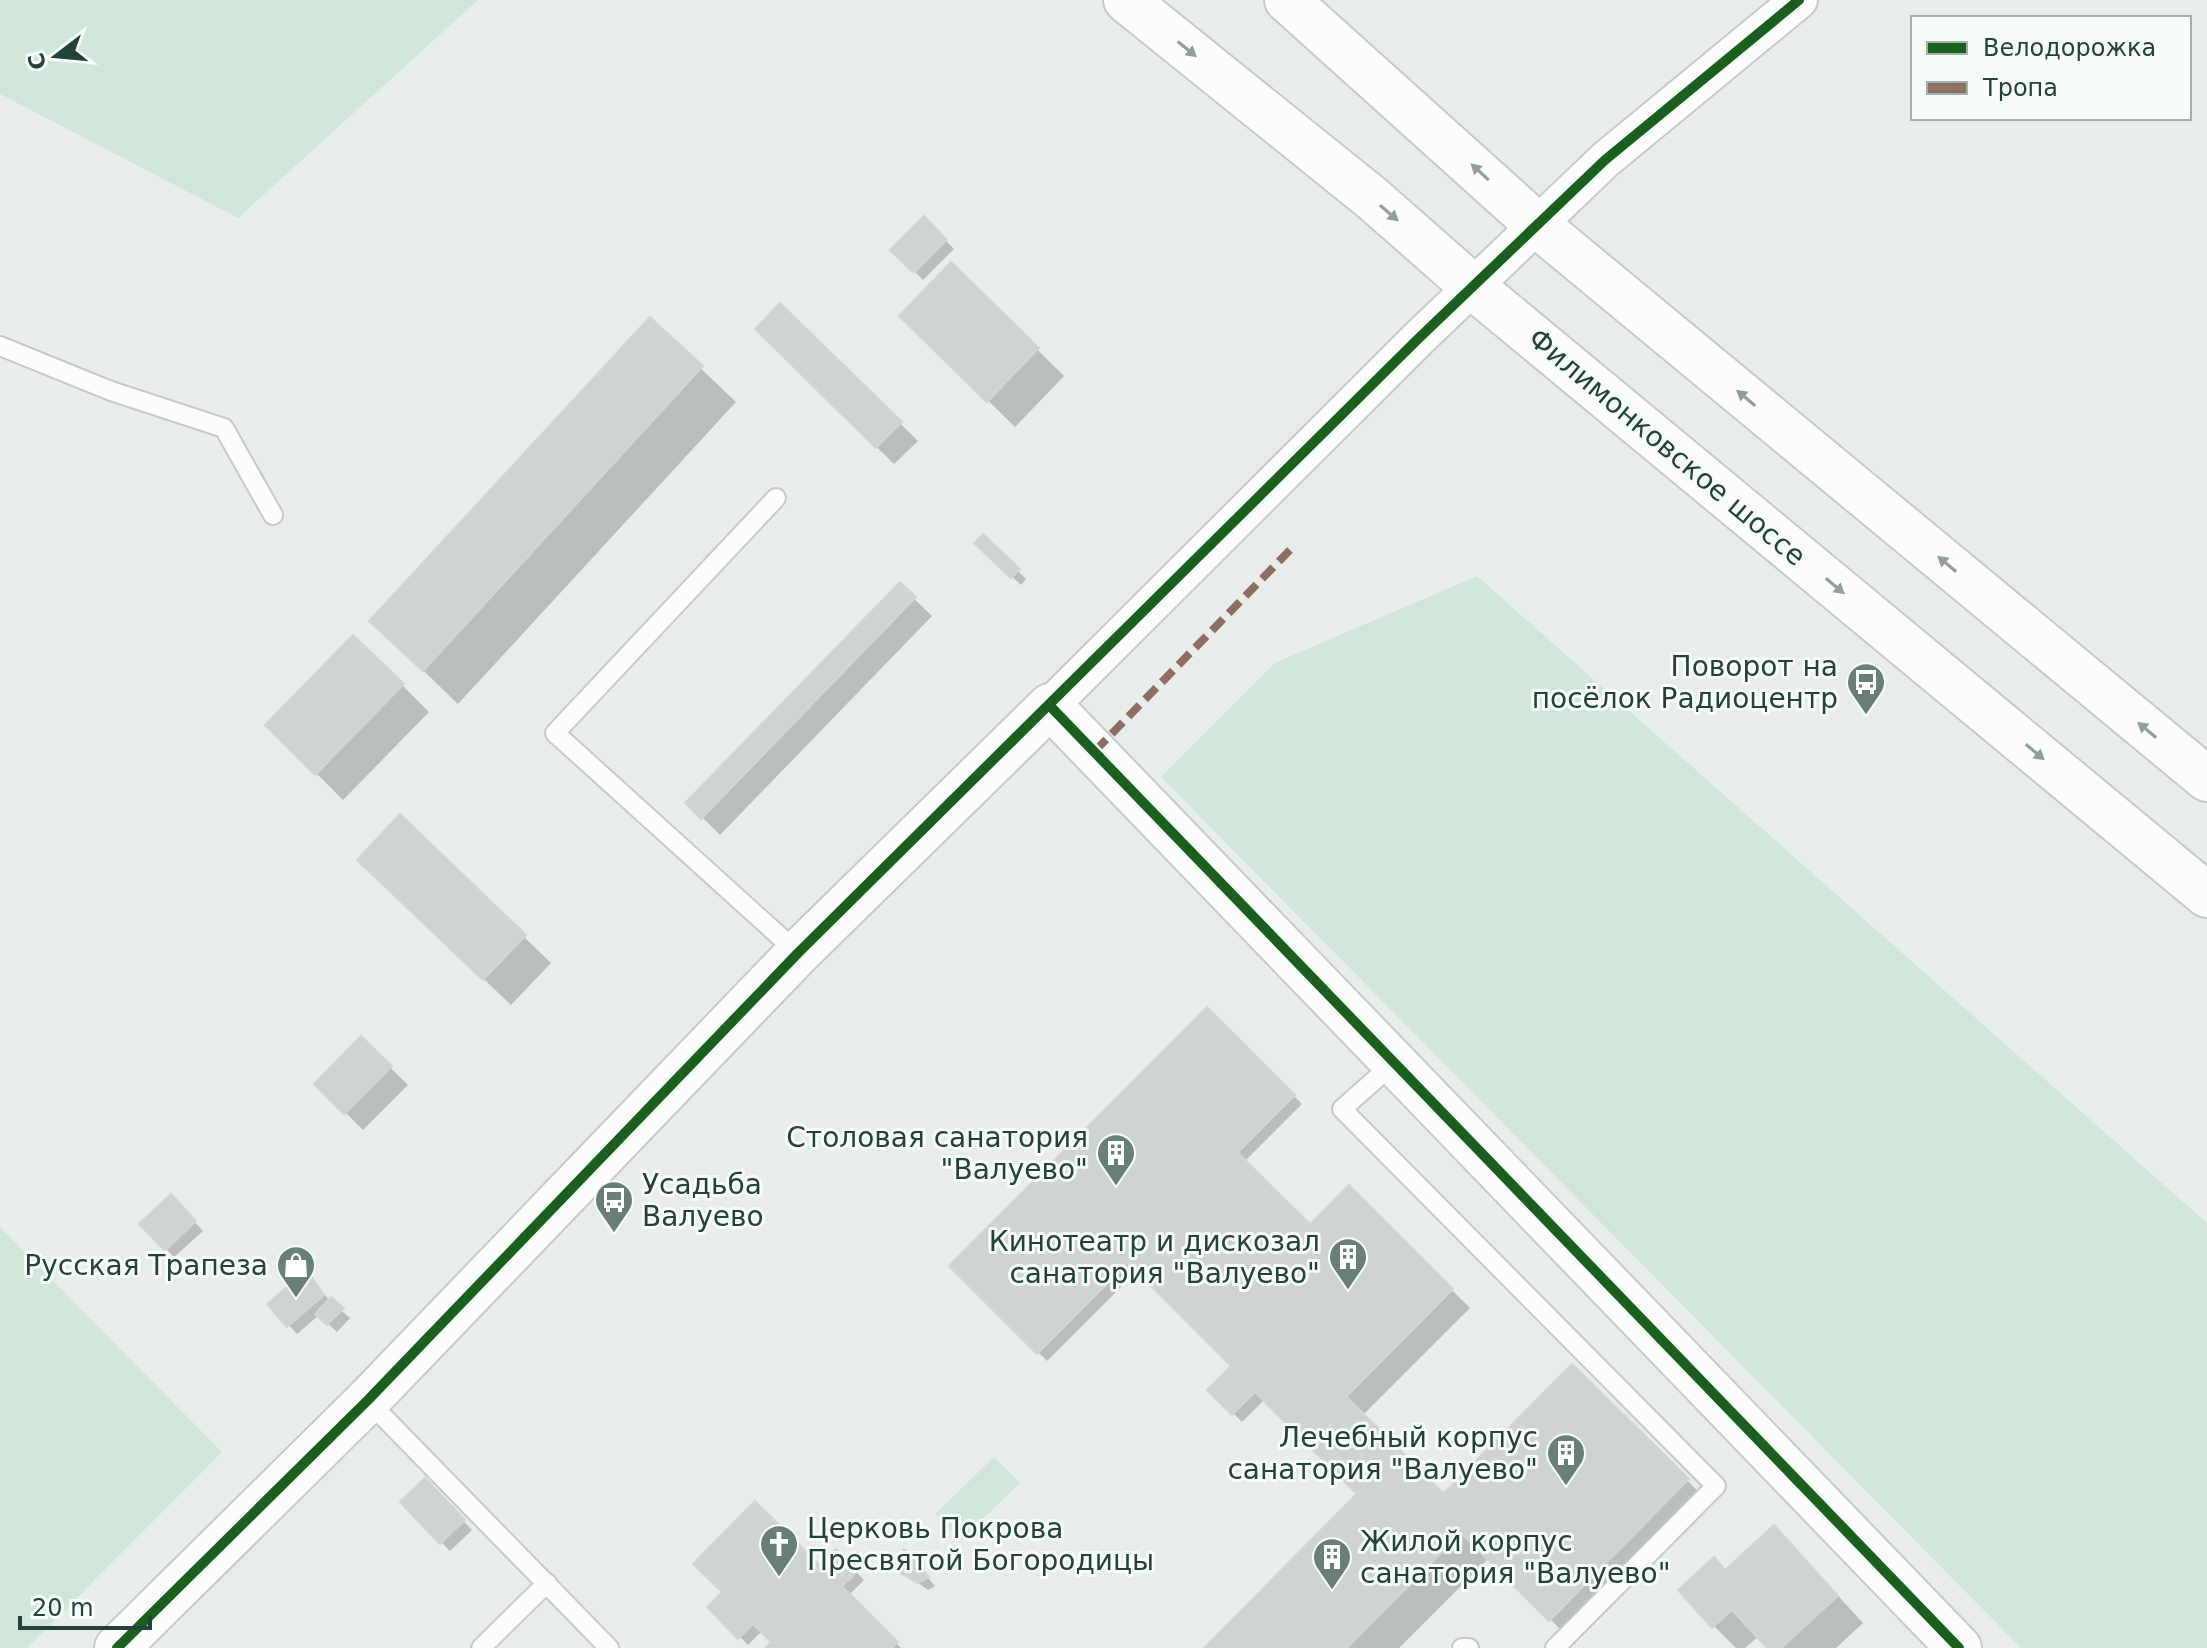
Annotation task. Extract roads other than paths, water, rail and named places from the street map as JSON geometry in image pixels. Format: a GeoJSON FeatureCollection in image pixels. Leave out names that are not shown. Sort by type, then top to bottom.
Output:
{"type":"FeatureCollection","features":[{"type":"Feature","properties":{"kind":"street","name":"Филимонковское шоссе"},"geometry":{"type":"LineString","coordinates":[[1126,0],[1373,199],[1473,287],[2207,895]]}},
{"type":"Feature","properties":{"kind":"street"},"geometry":{"type":"LineString","coordinates":[[1287,0],[1537,225],[2207,779]]}},
{"type":"Feature","properties":{"kind":"street"},"geometry":{"type":"LineString","coordinates":[[117,1648],[368,1400],[798,953],[1473,287],[1605,160],[1799,0]]}},
{"type":"Feature","properties":{"kind":"street"},"geometry":{"type":"LineString","coordinates":[[1050,706],[1959,1648]]}},
{"type":"Feature","properties":{"kind":"lane"},"geometry":{"type":"LineString","coordinates":[[0,346],[111,391],[224,428],[273,515]]}},
{"type":"Feature","properties":{"kind":"lane"},"geometry":{"type":"LineString","coordinates":[[776,498],[555,733],[798,953]]}},
{"type":"Feature","properties":{"kind":"lane"},"geometry":{"type":"LineString","coordinates":[[1395,1062],[1342,1109],[1716,1486],[1555,1648]]}},
{"type":"Feature","properties":{"kind":"lane"},"geometry":{"type":"LineString","coordinates":[[368,1400],[609,1648]]}},
{"type":"Feature","properties":{"kind":"lane"},"geometry":{"type":"LineString","coordinates":[[481,1648],[547,1583]]}},
{"type":"Feature","properties":{"kind":"lane"},"geometry":{"type":"LineString","coordinates":[[1462,1648],[1469,1648]]}},
{"type":"Feature","properties":{"kind":"place","name":"Поворот на посёлок Радиоцентр"},"geometry":{"type":"Point","coordinates":[1866,716]}},
{"type":"Feature","properties":{"kind":"place","name":"Столовая санатория \"Валуево\""},"geometry":{"type":"Point","coordinates":[1116,1187]}},
{"type":"Feature","properties":{"kind":"place","name":"Усадьба Валуево"},"geometry":{"type":"Point","coordinates":[614,1234]}},
{"type":"Feature","properties":{"kind":"place","name":"Кинотеатр и дискозал санатория \"Валуево\""},"geometry":{"type":"Point","coordinates":[1348,1291]}},
{"type":"Feature","properties":{"kind":"place","name":"Русская Трапеза"},"geometry":{"type":"Point","coordinates":[296,1299]}},
{"type":"Feature","properties":{"kind":"place","name":"Лечебный корпус санатория \"Валуево\""},"geometry":{"type":"Point","coordinates":[1566,1487]}},
{"type":"Feature","properties":{"kind":"place","name":"Церковь Покрова Пресвятой Богородицы"},"geometry":{"type":"Point","coordinates":[779,1578]}},
{"type":"Feature","properties":{"kind":"place","name":"Жилой корпус санатория \"Валуево\""},"geometry":{"type":"Point","coordinates":[1332,1591]}}]}
